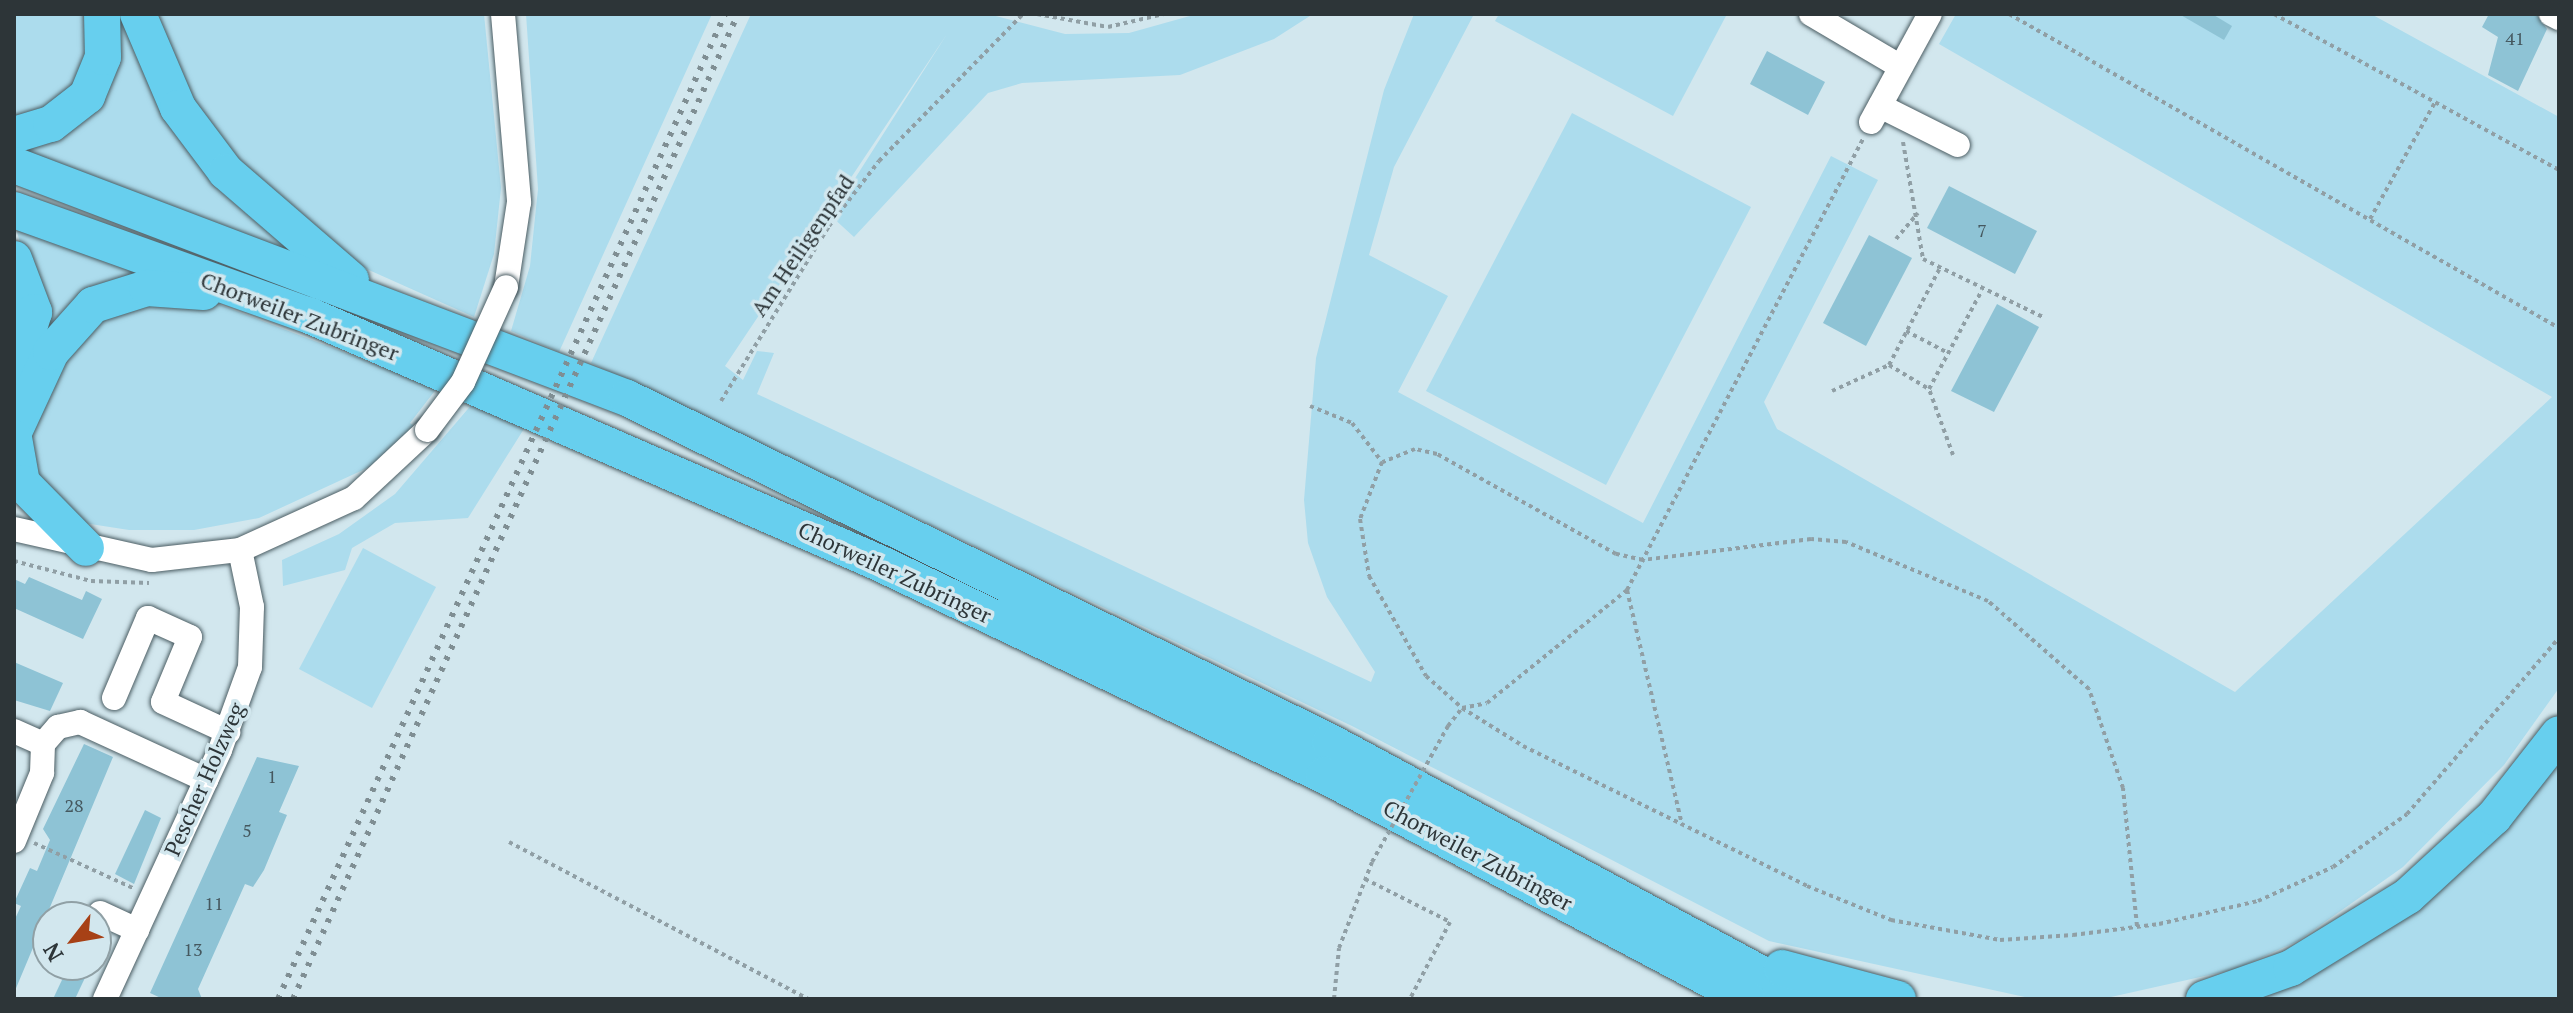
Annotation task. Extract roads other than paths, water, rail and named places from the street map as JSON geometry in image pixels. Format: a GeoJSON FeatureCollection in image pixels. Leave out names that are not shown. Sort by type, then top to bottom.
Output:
{"type":"FeatureCollection","features":[{"type":"Feature","properties":{"kind":"highway"},"geometry":{"type":"LineString","coordinates":[[14,135],[51,124],[87,96],[103,57],[102,14]]}},
{"type":"Feature","properties":{"kind":"highway"},"geometry":{"type":"LineString","coordinates":[[138,14],[178,108],[226,172],[373,300]]}},
{"type":"Feature","properties":{"kind":"highway","name":"Chorweiler Zubringer"},"geometry":{"type":"LineString","coordinates":[[14,165],[627,398],[1330,742],[1709,943],[1808,999]]}},
{"type":"Feature","properties":{"kind":"highway","name":"Chorweiler Zubringer"},"geometry":{"type":"LineString","coordinates":[[14,210],[308,315],[892,569],[1324,775],[1747,999]]}},
{"type":"Feature","properties":{"kind":"highway"},"geometry":{"type":"LineString","coordinates":[[14,259],[34,312],[14,377]]}},
{"type":"Feature","properties":{"kind":"highway"},"geometry":{"type":"LineString","coordinates":[[86,548],[22,483],[14,435],[71,323],[122,293],[179,287],[308,315]]}},
{"type":"Feature","properties":{"kind":"highway"},"geometry":{"type":"LineString","coordinates":[[2204,999],[2291,968],[2408,896],[2494,817],[2559,734]]}},
{"type":"Feature","properties":{"kind":"highway","name":"Chorweiler Zubringer"},"geometry":{"type":"LineString","coordinates":[[1709,943],[1898,999]]}},
{"type":"Feature","properties":{"kind":"street"},"geometry":{"type":"LineString","coordinates":[[14,529],[86,548],[193,561],[240,550],[354,498],[427,430],[463,382],[506,287],[519,202],[503,14]]}},
{"type":"Feature","properties":{"kind":"street"},"geometry":{"type":"LineString","coordinates":[[1811,14],[1901,67]]}},
{"type":"Feature","properties":{"kind":"street"},"geometry":{"type":"LineString","coordinates":[[1930,14],[1875,114],[1958,145]]}},
{"type":"Feature","properties":{"kind":"street"},"geometry":{"type":"LineString","coordinates":[[2551,14],[2559,18]]}},
{"type":"Feature","properties":{"kind":"street","name":"Pescher Holzweg"},"geometry":{"type":"LineString","coordinates":[[105,999],[228,732],[251,646],[248,565],[240,550]]}},
{"type":"Feature","properties":{"kind":"street"},"geometry":{"type":"LineString","coordinates":[[114,698],[148,618],[190,637],[163,702],[228,732]]}},
{"type":"Feature","properties":{"kind":"street"},"geometry":{"type":"LineString","coordinates":[[15,838],[42,773],[43,744],[58,727],[80,722],[206,780]]}},
{"type":"Feature","properties":{"kind":"street"},"geometry":{"type":"LineString","coordinates":[[14,731],[43,744]]}},
{"type":"Feature","properties":{"kind":"street"},"geometry":{"type":"LineString","coordinates":[[112,919],[137,930]]}},
{"type":"Feature","properties":{"kind":"railway"},"geometry":{"type":"LineString","coordinates":[[278,999],[725,14]]}},
{"type":"Feature","properties":{"kind":"railway"},"geometry":{"type":"LineString","coordinates":[[293,999],[738,14]]}}]}
